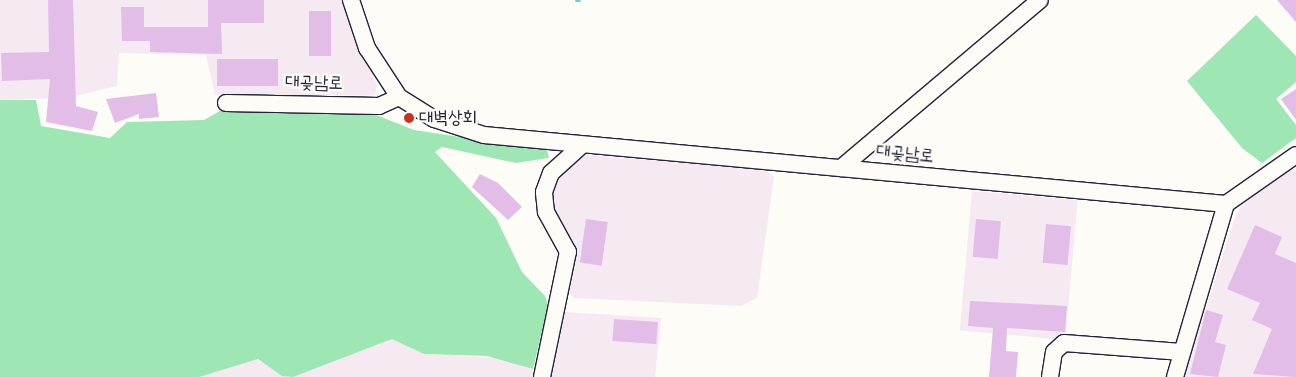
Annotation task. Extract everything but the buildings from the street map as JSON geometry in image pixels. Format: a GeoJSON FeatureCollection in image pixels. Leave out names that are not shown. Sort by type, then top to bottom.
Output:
{"type":"FeatureCollection","features":[{"type":"Feature","properties":{"kind":"street","name":"대곶남로"},"geometry":{"type":"LineString","coordinates":[[351,0],[367,48],[399,97],[453,127],[580,147],[841,168],[1226,204]]}},
{"type":"Feature","properties":{"kind":"street"},"geometry":{"type":"LineString","coordinates":[[841,168],[1040,0]]}},
{"type":"Feature","properties":{"kind":"street","name":"대곶남로"},"geometry":{"type":"LineString","coordinates":[[226,103],[379,106],[399,97]]}},
{"type":"Feature","properties":{"kind":"street"},"geometry":{"type":"LineString","coordinates":[[542,377],[568,252],[546,212],[544,192],[551,173],[580,147]]}},
{"type":"Feature","properties":{"kind":"street"},"geometry":{"type":"LineString","coordinates":[[1175,377],[1226,204],[1296,155]]}},
{"type":"Feature","properties":{"kind":"street"},"geometry":{"type":"LineString","coordinates":[[1050,377],[1054,352],[1064,343],[1182,352]]}},
{"type":"Feature","properties":{"kind":"shaded area"},"geometry":{"type":"Polygon","coordinates":[[[0,0],[343,0],[377,85],[375,95],[215,95],[206,55],[119,53],[117,86],[66,98],[0,100],[0,0]]]}},
{"type":"Feature","properties":{"kind":"shaded area"},"geometry":{"type":"Polygon","coordinates":[[[579,154],[765,170],[774,177],[757,298],[741,306],[574,298],[569,293],[574,243],[555,216],[549,185],[579,154]]]}},
{"type":"Feature","properties":{"kind":"shaded area"},"geometry":{"type":"Polygon","coordinates":[[[1291,168],[1296,171],[1296,377],[1184,377],[1235,217],[1242,205],[1291,168]]]}},
{"type":"Feature","properties":{"kind":"shaded area"},"geometry":{"type":"Polygon","coordinates":[[[972,191],[1078,200],[1065,340],[960,330],[972,191]]]}},
{"type":"Feature","properties":{"kind":"shaded area"},"geometry":{"type":"Polygon","coordinates":[[[565,312],[661,318],[655,377],[551,377],[565,312]]]}},
{"type":"Feature","properties":{"kind":"shaded area"},"geometry":{"type":"Polygon","coordinates":[[[392,339],[424,354],[501,358],[533,370],[532,377],[293,377],[392,339]]]}},
{"type":"Feature","properties":{"kind":"shaded area"},"geometry":{"type":"Polygon","coordinates":[[[248,359],[268,363],[287,377],[199,377],[248,359]]]}},
{"type":"Feature","properties":{"kind":"green space"},"geometry":{"type":"Polygon","coordinates":[[[1256,15],[1296,56],[1296,82],[1276,99],[1296,125],[1296,138],[1262,163],[1242,148],[1187,81],[1256,15]]]}},
{"type":"Feature","properties":{"kind":"green space"},"geometry":{"type":"Polygon","coordinates":[[[0,100],[36,100],[41,126],[110,138],[127,122],[204,120],[220,111],[257,107],[364,110],[414,130],[547,150],[549,158],[516,163],[442,147],[435,152],[496,218],[522,272],[545,296],[548,305],[533,369],[487,356],[424,354],[392,339],[293,377],[282,376],[258,359],[199,377],[0,377],[0,100]]]}},
{"type":"Feature","properties":{"kind":"place","name":"대벽상회"},"geometry":{"type":"Point","coordinates":[409,118]}}]}
